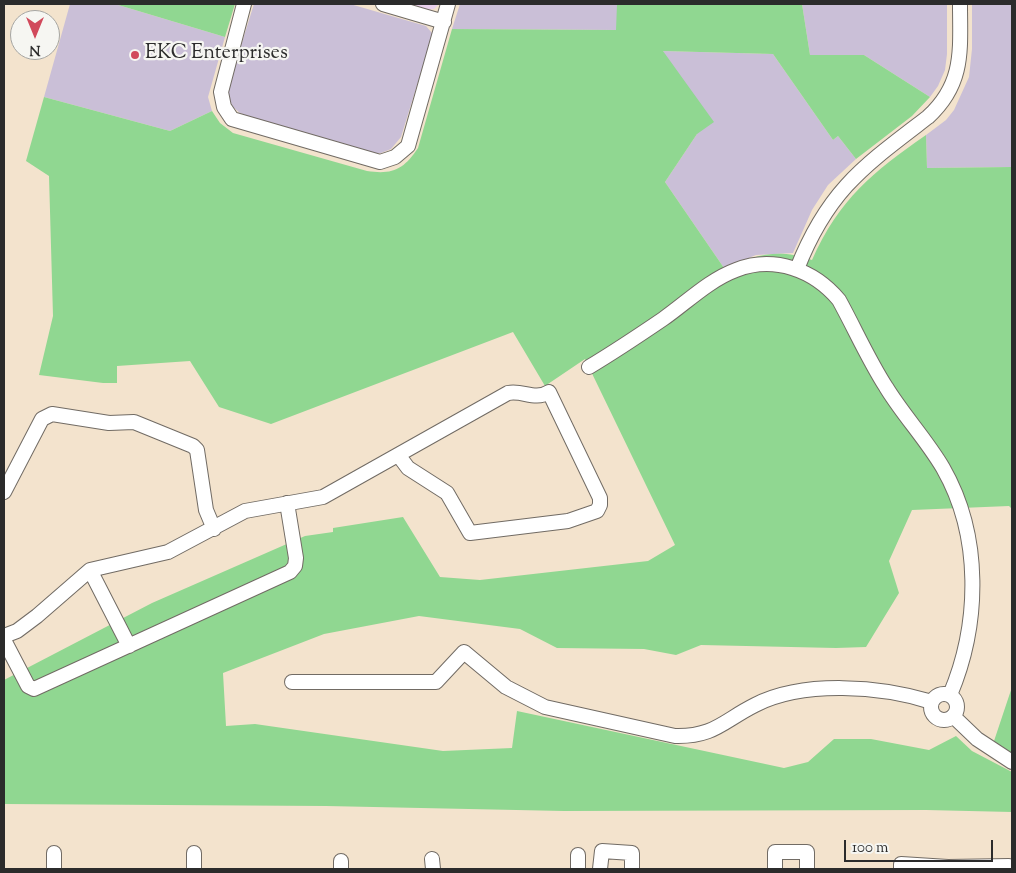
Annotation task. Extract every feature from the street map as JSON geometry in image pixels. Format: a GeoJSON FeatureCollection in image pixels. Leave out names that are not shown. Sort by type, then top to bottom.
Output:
{"type":"FeatureCollection","features":[{"type":"Feature","properties":{"kind":"street"},"geometry":{"type":"LineString","coordinates":[[244,4],[222,92],[224,107],[232,119],[380,162],[395,157],[408,146],[448,4]]}},
{"type":"Feature","properties":{"kind":"street"},"geometry":{"type":"LineString","coordinates":[[383,4],[444,22]]}},
{"type":"Feature","properties":{"kind":"street"},"geometry":{"type":"LineString","coordinates":[[798,269],[815,227],[842,189],[866,164],[928,117],[951,89],[960,60],[960,4]]}},
{"type":"Feature","properties":{"kind":"street"},"geometry":{"type":"LineString","coordinates":[[588,368],[735,270],[766,264],[798,269],[820,281],[839,300],[886,387],[944,469],[956,498],[970,553],[973,601],[963,660],[950,695]]}},
{"type":"Feature","properties":{"kind":"street"},"geometry":{"type":"LineString","coordinates":[[4,636],[17,631],[37,616],[90,570],[168,552],[245,511],[323,497],[399,456],[508,393],[515,392],[531,397],[542,397],[549,392],[600,498],[600,505],[597,511],[568,521],[470,533],[447,493],[408,468],[399,456]]}},
{"type":"Feature","properties":{"kind":"street"},"geometry":{"type":"LineString","coordinates":[[4,492],[42,419],[52,414],[109,423],[134,422],[193,446],[197,450],[206,510],[214,529]]}},
{"type":"Feature","properties":{"kind":"street"},"geometry":{"type":"LineString","coordinates":[[4,640],[28,686],[34,688],[290,572],[295,566],[296,558],[287,503]]}},
{"type":"Feature","properties":{"kind":"street"},"geometry":{"type":"LineString","coordinates":[[90,570],[129,646]]}},
{"type":"Feature","properties":{"kind":"street"},"geometry":{"type":"LineString","coordinates":[[292,682],[436,682],[464,652],[506,687],[545,707],[675,736],[696,735],[716,729],[757,704],[793,692],[832,688],[892,692],[932,702]]}},
{"type":"Feature","properties":{"kind":"street"},"geometry":{"type":"LineString","coordinates":[[941,694],[950,695],[957,705],[953,716],[943,720],[937,717],[931,708],[932,702],[941,694]]}},
{"type":"Feature","properties":{"kind":"street"},"geometry":{"type":"LineString","coordinates":[[953,716],[977,739],[1012,762]]}},
{"type":"Feature","properties":{"kind":"street"},"geometry":{"type":"LineString","coordinates":[[600,869],[602,851],[632,853],[632,869]]}},
{"type":"Feature","properties":{"kind":"street"},"geometry":{"type":"LineString","coordinates":[[54,852],[54,869]]}},
{"type":"Feature","properties":{"kind":"street"},"geometry":{"type":"LineString","coordinates":[[774,869],[775,852],[807,852],[807,869]]}},
{"type":"Feature","properties":{"kind":"street"},"geometry":{"type":"LineString","coordinates":[[194,853],[194,869]]}},
{"type":"Feature","properties":{"kind":"street"},"geometry":{"type":"LineString","coordinates":[[901,869],[901,864],[948,867],[1009,866],[1009,869]]}},
{"type":"Feature","properties":{"kind":"shaded area"},"geometry":{"type":"Polygon","coordinates":[[[70,4],[115,4],[225,37],[208,97],[212,111],[170,131],[44,97],[54,60],[60,60],[60,40],[70,4]]]}},
{"type":"Feature","properties":{"kind":"shaded area"},"geometry":{"type":"Polygon","coordinates":[[[254,4],[350,4],[426,26],[432,33],[431,40],[401,137],[391,149],[381,153],[371,153],[250,117],[240,113],[233,107],[228,97],[228,87],[254,4]]]}},
{"type":"Feature","properties":{"kind":"shaded area"},"geometry":{"type":"Polygon","coordinates":[[[406,4],[439,4],[434,9],[426,10],[406,4]]]}},
{"type":"Feature","properties":{"kind":"shaded area"},"geometry":{"type":"Polygon","coordinates":[[[460,4],[617,4],[617,30],[452,29],[460,4]]]}},
{"type":"Feature","properties":{"kind":"shaded area"},"geometry":{"type":"Polygon","coordinates":[[[802,4],[947,4],[947,54],[945,70],[938,86],[930,97],[864,55],[810,55],[802,4]]]}},
{"type":"Feature","properties":{"kind":"shaded area"},"geometry":{"type":"Polygon","coordinates":[[[972,4],[1012,4],[1012,167],[927,168],[926,135],[946,120],[954,110],[969,77],[972,49],[972,4]]]}},
{"type":"Feature","properties":{"kind":"shaded area"},"geometry":{"type":"Polygon","coordinates":[[[663,51],[773,54],[833,140],[838,136],[856,159],[828,185],[812,210],[793,253],[756,255],[724,268],[665,182],[697,134],[663,51]]]}},
{"type":"Feature","properties":{"kind":"green space"},"geometry":{"type":"Polygon","coordinates":[[[115,4],[235,4],[225,37],[115,4]]]}},
{"type":"Feature","properties":{"kind":"green space"},"geometry":{"type":"Polygon","coordinates":[[[617,4],[802,4],[810,55],[864,55],[930,97],[912,116],[856,159],[838,136],[833,140],[773,54],[663,51],[714,122],[697,134],[665,182],[724,268],[757,257],[777,254],[800,256],[812,260],[834,220],[859,188],[926,135],[927,168],[1012,167],[1012,509],[1009,506],[912,510],[889,561],[899,593],[866,647],[701,645],[676,655],[644,649],[557,648],[520,629],[419,616],[324,634],[223,673],[226,726],[255,724],[443,751],[512,748],[517,711],[784,768],[808,762],[834,739],[871,739],[929,750],[956,736],[972,751],[1012,772],[1012,812],[926,810],[564,811],[326,806],[4,804],[4,680],[152,603],[305,536],[333,532],[333,528],[403,517],[440,577],[480,580],[648,561],[675,545],[585,359],[545,386],[513,332],[271,424],[219,407],[190,361],[117,366],[117,383],[39,375],[53,316],[49,176],[26,161],[44,97],[170,131],[212,111],[220,123],[233,133],[367,171],[391,171],[403,166],[418,148],[452,29],[616,30],[617,4]]]}},
{"type":"Feature","properties":{"kind":"green space"},"geometry":{"type":"Polygon","coordinates":[[[1012,687],[1012,753],[994,741],[1012,687]]]}},
{"type":"Feature","properties":{"kind":"place","name":"EKC Enterprises"},"geometry":{"type":"Point","coordinates":[135,55]}}]}
